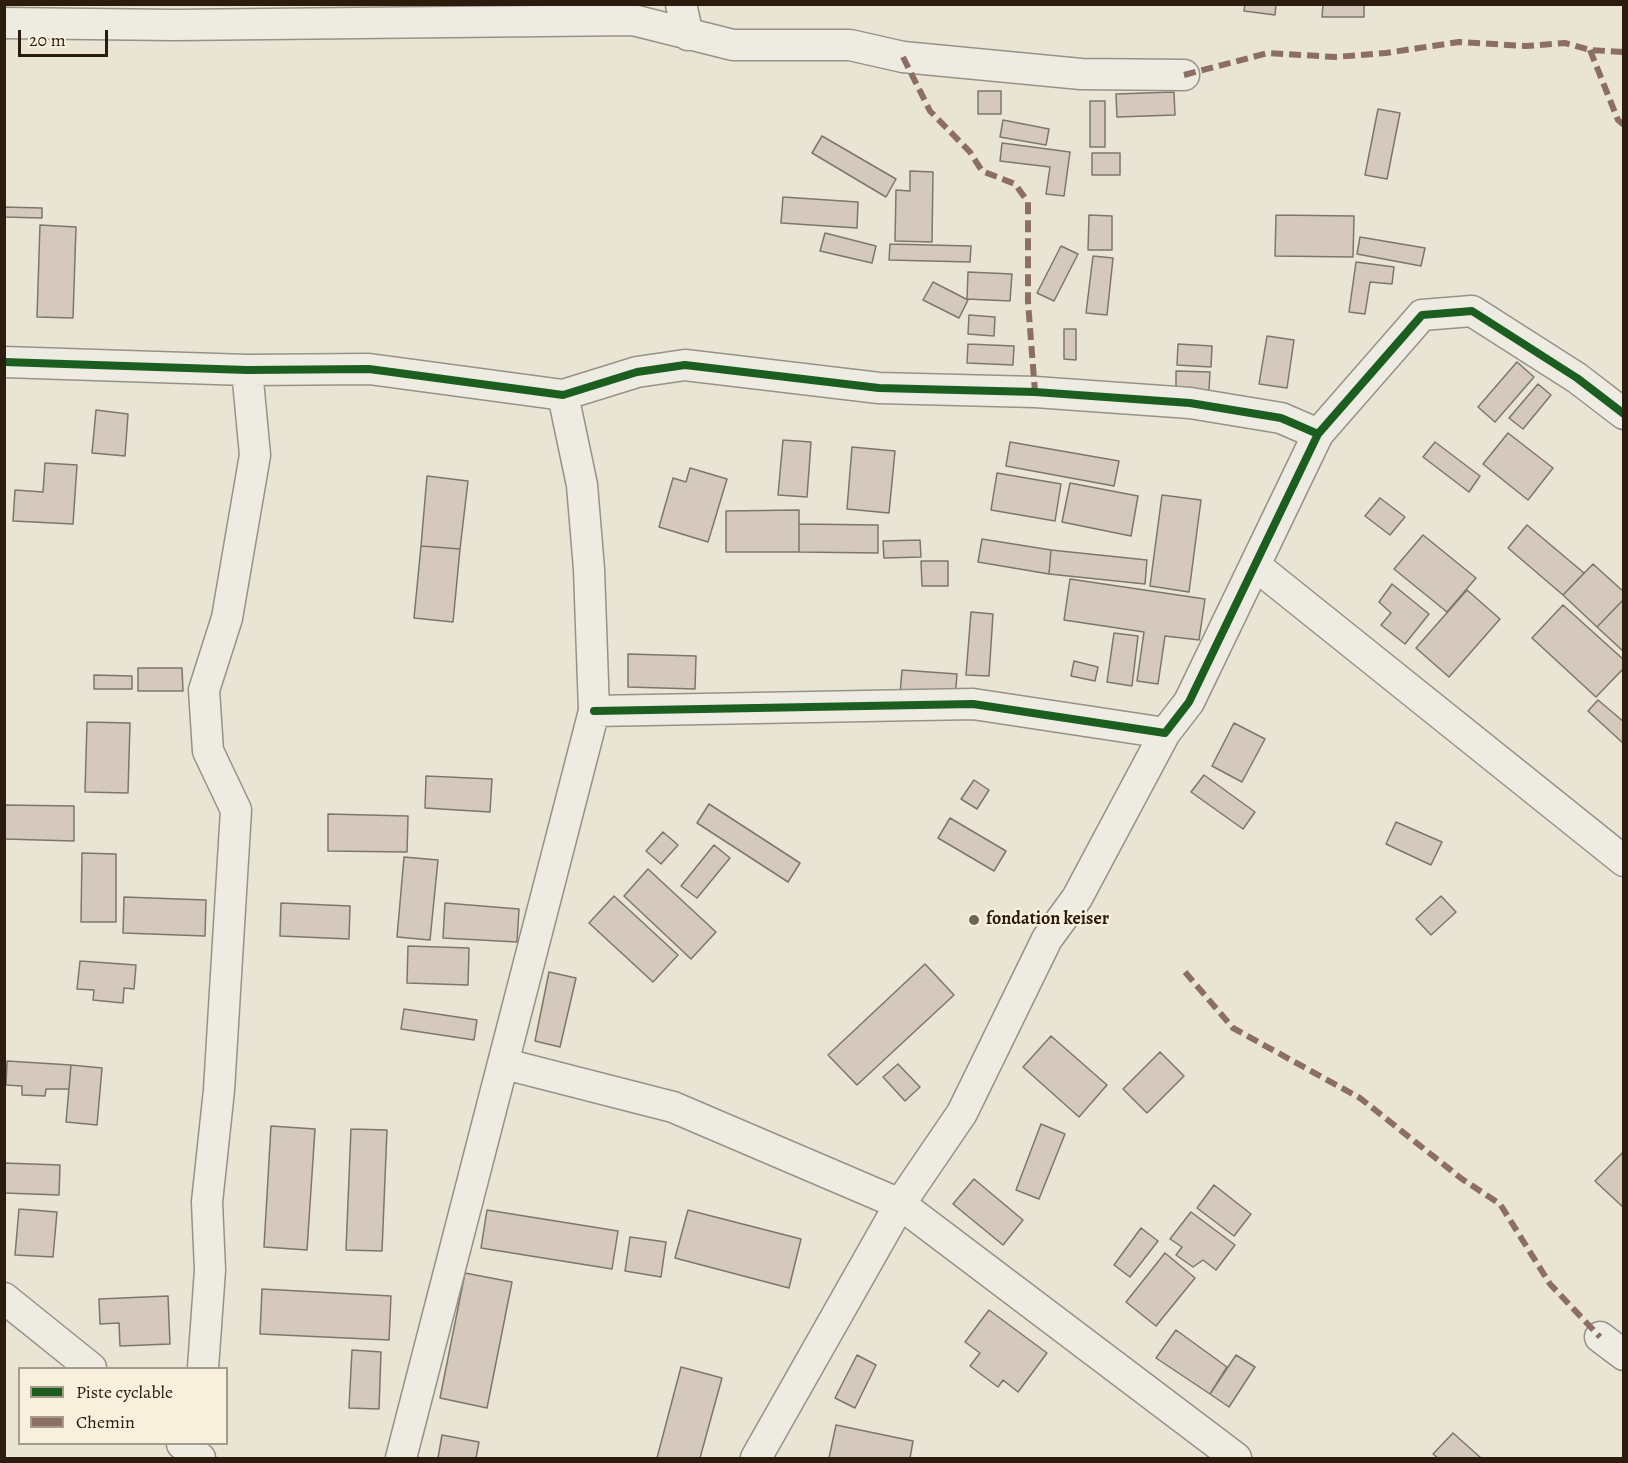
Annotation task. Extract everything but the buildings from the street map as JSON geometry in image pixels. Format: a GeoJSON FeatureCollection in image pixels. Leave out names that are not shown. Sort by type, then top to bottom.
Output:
{"type":"FeatureCollection","features":[{"type":"Feature","properties":{"kind":"street"},"geometry":{"type":"LineString","coordinates":[[681,4],[688,35]]}},
{"type":"Feature","properties":{"kind":"street"},"geometry":{"type":"LineString","coordinates":[[4,23],[175,25],[633,20],[733,45],[850,45],[903,57],[1081,74],[1184,75]]}},
{"type":"Feature","properties":{"kind":"street"},"geometry":{"type":"LineString","coordinates":[[756,1458],[900,1204],[962,1113],[1047,939],[1077,898],[1165,733],[1189,702],[1318,434],[1422,315],[1472,311],[1576,378],[1623,414]]}},
{"type":"Feature","properties":{"kind":"street"},"geometry":{"type":"LineString","coordinates":[[4,362],[247,370],[369,369],[562,395],[637,372],[685,366],[879,388],[1035,392],[1190,403],[1281,418],[1318,434]]}},
{"type":"Feature","properties":{"kind":"street"},"geometry":{"type":"LineString","coordinates":[[202,1367],[210,1270],[207,1202],[219,1090],[236,810],[208,751],[204,690],[227,618],[255,455],[247,370]]}},
{"type":"Feature","properties":{"kind":"street"},"geometry":{"type":"LineString","coordinates":[[401,1458],[505,1064],[594,711],[589,569],[582,485],[562,395]]}},
{"type":"Feature","properties":{"kind":"street"},"geometry":{"type":"LineString","coordinates":[[1256,566],[1623,861]]}},
{"type":"Feature","properties":{"kind":"street"},"geometry":{"type":"LineString","coordinates":[[594,711],[973,704],[1165,733]]}},
{"type":"Feature","properties":{"kind":"street"},"geometry":{"type":"LineString","coordinates":[[505,1064],[673,1107],[900,1204],[1236,1458]]}},
{"type":"Feature","properties":{"kind":"street"},"geometry":{"type":"LineString","coordinates":[[4,1298],[90,1367]]}},
{"type":"Feature","properties":{"kind":"street"},"geometry":{"type":"LineString","coordinates":[[1600,1337],[1623,1355]]}},
{"type":"Feature","properties":{"kind":"marked path"},"geometry":{"type":"LineString","coordinates":[[1184,75],[1268,53],[1335,57],[1386,53],[1459,42],[1526,46],[1565,43],[1590,50],[1624,52]]}},
{"type":"Feature","properties":{"kind":"marked path"},"geometry":{"type":"LineString","coordinates":[[1590,50],[1618,120],[1624,125]]}},
{"type":"Feature","properties":{"kind":"marked path"},"geometry":{"type":"LineString","coordinates":[[903,57],[930,111],[970,152],[982,171],[1015,184],[1028,202],[1028,302],[1035,392]]}},
{"type":"Feature","properties":{"kind":"marked path"},"geometry":{"type":"LineString","coordinates":[[1185,972],[1233,1028],[1360,1098],[1462,1179],[1500,1204],[1550,1284],[1600,1337]]}},
{"type":"Feature","properties":{"kind":"cycle path"},"geometry":{"type":"LineString","coordinates":[[594,711],[973,704],[1165,733],[1189,702],[1318,434],[1422,315],[1472,311],[1577,378],[1624,414]]}},
{"type":"Feature","properties":{"kind":"cycle path"},"geometry":{"type":"LineString","coordinates":[[4,362],[247,370],[369,369],[563,395],[637,372],[685,365],[879,388],[1035,392],[1190,403],[1281,418],[1318,434]]}},
{"type":"Feature","properties":{"kind":"place","name":"fondation keiser"},"geometry":{"type":"Point","coordinates":[974,920]}}]}
